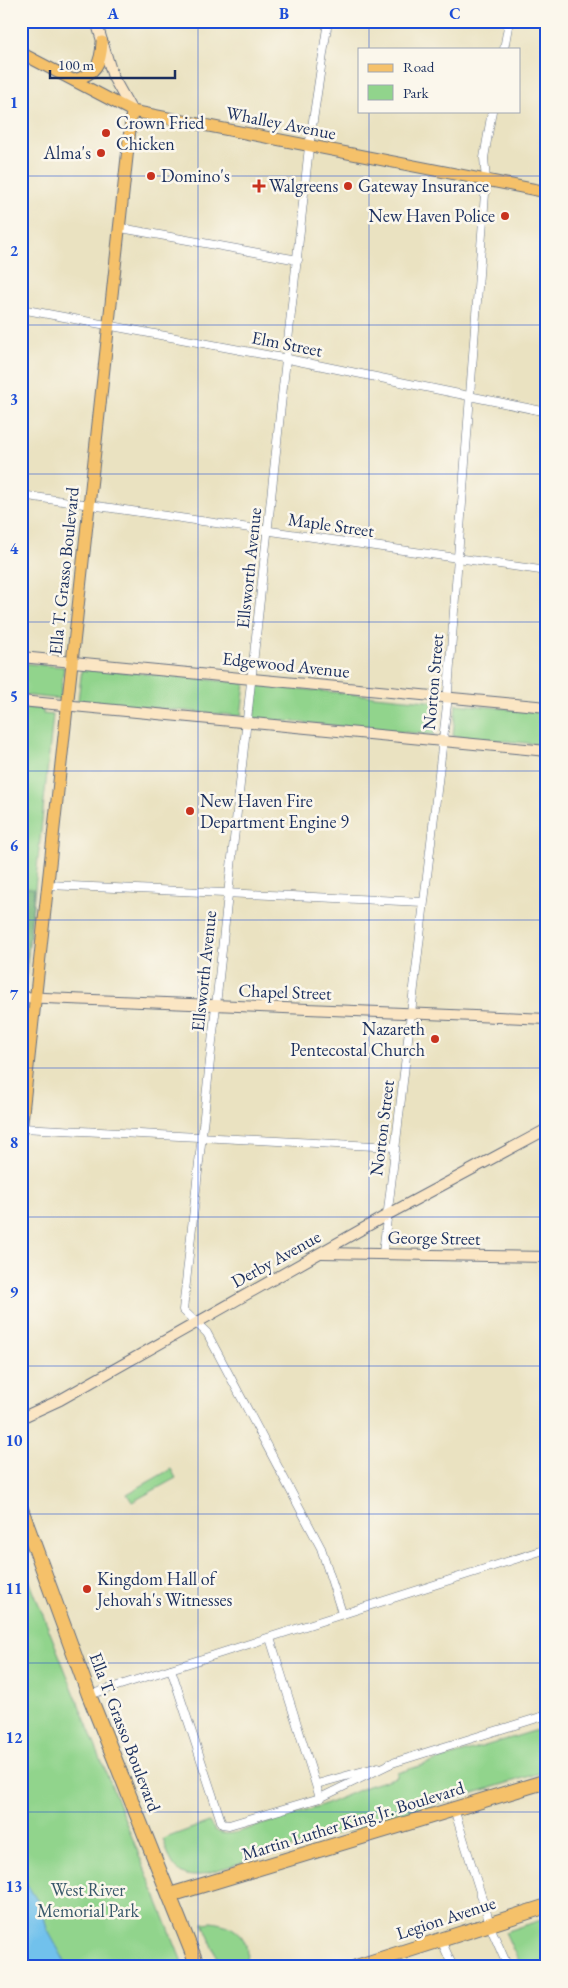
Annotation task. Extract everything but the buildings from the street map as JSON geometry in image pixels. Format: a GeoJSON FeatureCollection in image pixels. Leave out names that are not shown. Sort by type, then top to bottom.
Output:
{"type":"FeatureCollection","features":[{"type":"Feature","properties":{"kind":"highway","name":"Ella T. Grasso Boulevard"},"geometry":{"type":"LineString","coordinates":[[21,1509],[89,1695],[198,1967]]}},
{"type":"Feature","properties":{"kind":"highway","name":"Martin Luther King Jr. Boulevard"},"geometry":{"type":"LineString","coordinates":[[170,1895],[547,1782]]}},
{"type":"Feature","properties":{"kind":"highway","name":"Legion Avenue"},"geometry":{"type":"LineString","coordinates":[[356,1967],[375,1964],[441,1940],[547,1906]]}},
{"type":"Feature","properties":{"kind":"main road"},"geometry":{"type":"LineString","coordinates":[[96,21],[113,77],[132,111]]}},
{"type":"Feature","properties":{"kind":"main road"},"geometry":{"type":"LineString","coordinates":[[74,80],[94,72],[98,68],[101,60],[102,42]]}},
{"type":"Feature","properties":{"kind":"main road","name":"Whalley Avenue"},"geometry":{"type":"LineString","coordinates":[[21,52],[132,111],[547,192]]}},
{"type":"Feature","properties":{"kind":"main road","name":"Ella T. Grasso Boulevard"},"geometry":{"type":"LineString","coordinates":[[21,1130],[74,662],[132,111]]}},
{"type":"Feature","properties":{"kind":"main road","name":"Edgewood Avenue"},"geometry":{"type":"LineString","coordinates":[[21,657],[547,707]]}},
{"type":"Feature","properties":{"kind":"main road"},"geometry":{"type":"LineString","coordinates":[[21,702],[547,751]]}},
{"type":"Feature","properties":{"kind":"main road","name":"Chapel Street"},"geometry":{"type":"LineString","coordinates":[[21,997],[547,1019]]}},
{"type":"Feature","properties":{"kind":"main road","name":"Derby Avenue"},"geometry":{"type":"LineString","coordinates":[[21,1418],[60,1400],[387,1215],[547,1129]]}},
{"type":"Feature","properties":{"kind":"main road","name":"George Street"},"geometry":{"type":"LineString","coordinates":[[321,1252],[547,1257]]}},
{"type":"Feature","properties":{"kind":"street","name":"Ellsworth Avenue"},"geometry":{"type":"LineString","coordinates":[[196,1322],[183,1310],[227,893],[248,723],[288,359],[309,147],[328,21]]}},
{"type":"Feature","properties":{"kind":"street"},"geometry":{"type":"LineString","coordinates":[[504,48],[509,21]]}},
{"type":"Feature","properties":{"kind":"street","name":"Norton Street"},"geometry":{"type":"LineString","coordinates":[[382,1253],[448,697],[486,180],[484,158],[492,112]]}},
{"type":"Feature","properties":{"kind":"street"},"geometry":{"type":"LineString","coordinates":[[121,228],[298,260]]}},
{"type":"Feature","properties":{"kind":"street","name":"Elm Street"},"geometry":{"type":"LineString","coordinates":[[21,309],[288,359],[547,412]]}},
{"type":"Feature","properties":{"kind":"street","name":"Maple Street"},"geometry":{"type":"LineString","coordinates":[[21,495],[547,571]]}},
{"type":"Feature","properties":{"kind":"street"},"geometry":{"type":"LineString","coordinates":[[48,885],[423,902]]}},
{"type":"Feature","properties":{"kind":"street"},"geometry":{"type":"LineString","coordinates":[[21,1130],[394,1147]]}},
{"type":"Feature","properties":{"kind":"street"},"geometry":{"type":"LineString","coordinates":[[196,1322],[207,1333],[321,1548],[342,1613]]}},
{"type":"Feature","properties":{"kind":"street"},"geometry":{"type":"LineString","coordinates":[[89,1695],[547,1549]]}},
{"type":"Feature","properties":{"kind":"street"},"geometry":{"type":"LineString","coordinates":[[270,1638],[320,1798]]}},
{"type":"Feature","properties":{"kind":"street"},"geometry":{"type":"LineString","coordinates":[[171,1669],[219,1821],[222,1824],[229,1825],[320,1798],[392,1763]]}},
{"type":"Feature","properties":{"kind":"street"},"geometry":{"type":"LineString","coordinates":[[317,1784],[547,1715]]}},
{"type":"Feature","properties":{"kind":"street"},"geometry":{"type":"LineString","coordinates":[[454,1809],[490,1924],[508,1967]]}},
{"type":"Feature","properties":{"kind":"street"},"geometry":{"type":"LineString","coordinates":[[441,1940],[453,1967]]}},
{"type":"Feature","properties":{"kind":"green space"},"geometry":{"type":"Polygon","coordinates":[[[21,663],[64,667],[60,699],[21,695],[21,663]]]}},
{"type":"Feature","properties":{"kind":"green space"},"geometry":{"type":"Polygon","coordinates":[[[82,668],[245,683],[241,716],[78,701],[82,668]]]}},
{"type":"Feature","properties":{"kind":"green space"},"geometry":{"type":"Polygon","coordinates":[[[258,685],[438,702],[434,735],[254,718],[258,685]]]}},
{"type":"Feature","properties":{"kind":"green space"},"geometry":{"type":"Polygon","coordinates":[[[456,704],[547,712],[547,745],[453,736],[456,704]]]}},
{"type":"Feature","properties":{"kind":"green space"},"geometry":{"type":"Polygon","coordinates":[[[21,707],[43,709],[43,714],[53,715],[25,984],[21,984],[21,707]]]}},
{"type":"Feature","properties":{"kind":"green space"},"geometry":{"type":"Polygon","coordinates":[[[21,886],[34,889],[26,973],[21,973],[21,886]]]}},
{"type":"Feature","properties":{"kind":"green space"},"geometry":{"type":"Polygon","coordinates":[[[171,1469],[176,1478],[132,1502],[127,1494],[171,1469]]]}},
{"type":"Feature","properties":{"kind":"green space","name":"West River Memorial Park"},"geometry":{"type":"Polygon","coordinates":[[[21,1560],[184,1967],[21,1967],[21,1560]]]}},
{"type":"Feature","properties":{"kind":"green space"},"geometry":{"type":"Polygon","coordinates":[[[547,1727],[547,1771],[197,1876],[189,1876],[178,1870],[171,1860],[163,1839],[209,1822],[218,1832],[229,1834],[238,1832],[322,1806],[368,1786],[397,1777],[397,1773],[547,1727]]]}},
{"type":"Feature","properties":{"kind":"green space"},"geometry":{"type":"Polygon","coordinates":[[[547,1918],[547,1967],[521,1967],[505,1932],[547,1918]]]}},
{"type":"Feature","properties":{"kind":"green space"},"geometry":{"type":"Polygon","coordinates":[[[212,1922],[229,1927],[241,1936],[247,1949],[244,1967],[221,1967],[203,1923],[212,1922]]]}},
{"type":"Feature","properties":{"kind":"water"},"geometry":{"type":"Polygon","coordinates":[[[21,1875],[42,1908],[47,1929],[68,1967],[21,1967],[21,1875]]]}},
{"type":"Feature","properties":{"kind":"place","name":"Crown Fried Chicken"},"geometry":{"type":"Point","coordinates":[106,133]}},
{"type":"Feature","properties":{"kind":"place","name":"Alma's"},"geometry":{"type":"Point","coordinates":[101,153]}},
{"type":"Feature","properties":{"kind":"place","name":"Domino's"},"geometry":{"type":"Point","coordinates":[151,176]}},
{"type":"Feature","properties":{"kind":"place","name":"Walgreens"},"geometry":{"type":"Point","coordinates":[259,186]}},
{"type":"Feature","properties":{"kind":"place","name":"Gateway Insurance"},"geometry":{"type":"Point","coordinates":[348,186]}},
{"type":"Feature","properties":{"kind":"place","name":"New Haven Police"},"geometry":{"type":"Point","coordinates":[505,216]}},
{"type":"Feature","properties":{"kind":"place","name":"New Haven Fire Department Engine 9"},"geometry":{"type":"Point","coordinates":[190,811]}},
{"type":"Feature","properties":{"kind":"place","name":"Nazareth Pentecostal Church"},"geometry":{"type":"Point","coordinates":[435,1039]}},
{"type":"Feature","properties":{"kind":"place","name":"Kingdom Hall of Jehovah's Witnesses"},"geometry":{"type":"Point","coordinates":[87,1589]}}]}
